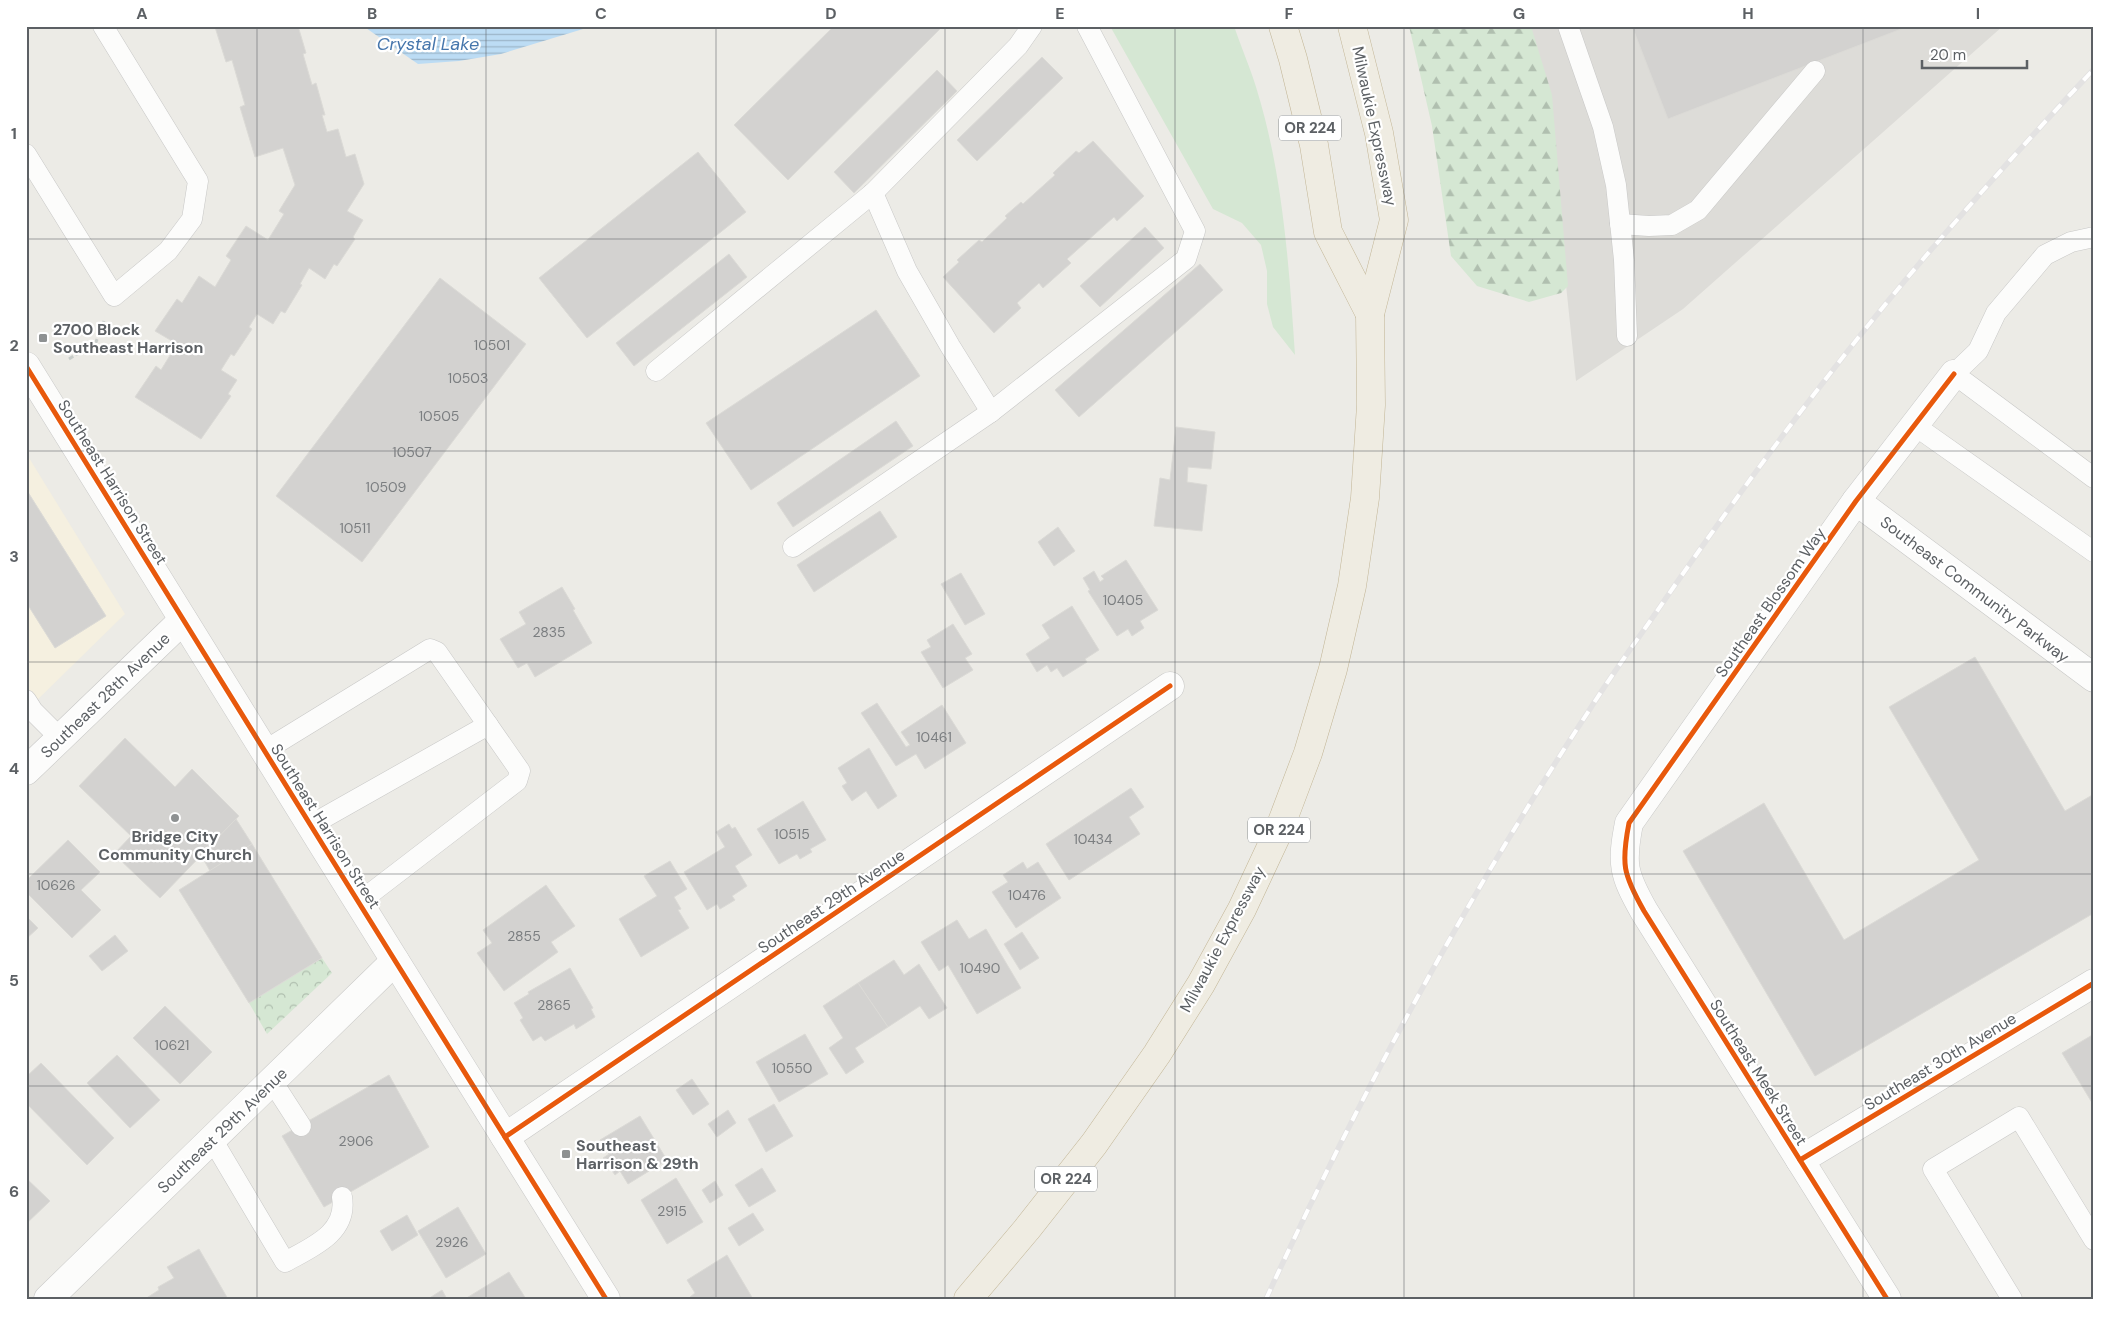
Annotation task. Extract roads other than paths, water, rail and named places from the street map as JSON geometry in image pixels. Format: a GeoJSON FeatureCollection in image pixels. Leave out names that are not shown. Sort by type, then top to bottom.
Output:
{"type":"FeatureCollection","features":[{"type":"Feature","properties":{"kind":"highway","name":"Milwaukie Expressway"},"geometry":{"type":"LineString","coordinates":[[1283,26],[1314,145],[1328,232],[1370,314]]}},
{"type":"Feature","properties":{"kind":"highway","name":"Milwaukie Expressway"},"geometry":{"type":"LineString","coordinates":[[968,1299],[1088,1152],[1157,1054],[1201,984],[1237,918],[1279,830],[1308,753],[1333,669],[1352,586],[1365,498],[1372,405],[1370,314],[1394,220],[1379,132],[1352,26]]}},
{"type":"Feature","properties":{"kind":"street","name":"Southeast Harrison Street"},"geometry":{"type":"LineString","coordinates":[[26,366],[606,1299]]}},
{"type":"Feature","properties":{"kind":"street","name":"Southeast Blossom Way"},"geometry":{"type":"LineString","coordinates":[[1623,853],[1629,822],[1856,501],[1954,374]]}},
{"type":"Feature","properties":{"kind":"street","name":"Southeast Community Parkway"},"geometry":{"type":"LineString","coordinates":[[1856,501],[2094,678]]}},
{"type":"Feature","properties":{"kind":"street","name":"Southeast 28th Avenue"},"geometry":{"type":"LineString","coordinates":[[26,771],[183,620]]}},
{"type":"Feature","properties":{"kind":"street","name":"Southeast 29th Avenue"},"geometry":{"type":"LineString","coordinates":[[505,1137],[1170,686]]}},
{"type":"Feature","properties":{"kind":"street","name":"Southeast Meek Street"},"geometry":{"type":"LineString","coordinates":[[1623,853],[1629,884],[1644,911],[1887,1299]]}},
{"type":"Feature","properties":{"kind":"street","name":"Southeast 29th Avenue"},"geometry":{"type":"LineString","coordinates":[[48,1299],[395,961]]}},
{"type":"Feature","properties":{"kind":"street","name":"Southeast 30th Avenue"},"geometry":{"type":"LineString","coordinates":[[1800,1160],[2094,983]]}},
{"type":"Feature","properties":{"kind":"lane"},"geometry":{"type":"LineString","coordinates":[[26,154],[114,296],[168,251],[192,219],[198,181],[103,26]]}},
{"type":"Feature","properties":{"kind":"lane"},"geometry":{"type":"LineString","coordinates":[[656,371],[874,193],[1018,46],[1032,26]]}},
{"type":"Feature","properties":{"kind":"lane"},"geometry":{"type":"LineString","coordinates":[[792,547],[991,412],[1186,259],[1195,231],[1087,26]]}},
{"type":"Feature","properties":{"kind":"lane"},"geometry":{"type":"LineString","coordinates":[[1568,26],[1603,127],[1616,185],[1627,336]]}},
{"type":"Feature","properties":{"kind":"lane"},"geometry":{"type":"LineString","coordinates":[[1620,224],[1672,225],[1698,210],[1815,71]]}},
{"type":"Feature","properties":{"kind":"lane"},"geometry":{"type":"LineString","coordinates":[[874,193],[907,271],[991,412]]}},
{"type":"Feature","properties":{"kind":"lane"},"geometry":{"type":"LineString","coordinates":[[2094,237],[2070,242],[2045,255],[1996,313],[1978,351],[1954,374],[2094,478]]}},
{"type":"Feature","properties":{"kind":"lane"},"geometry":{"type":"LineString","coordinates":[[1914,425],[2094,552]]}},
{"type":"Feature","properties":{"kind":"lane"},"geometry":{"type":"LineString","coordinates":[[264,751],[430,649],[437,652],[520,771],[517,780],[358,902]]}},
{"type":"Feature","properties":{"kind":"lane"},"geometry":{"type":"LineString","coordinates":[[26,700],[33,711],[60,738]]}},
{"type":"Feature","properties":{"kind":"lane"},"geometry":{"type":"LineString","coordinates":[[310,825],[488,725]]}},
{"type":"Feature","properties":{"kind":"lane"},"geometry":{"type":"LineString","coordinates":[[272,1081],[301,1126]]}},
{"type":"Feature","properties":{"kind":"lane"},"geometry":{"type":"LineString","coordinates":[[2012,1299],[1934,1169],[2019,1117],[2094,1240]]}},
{"type":"Feature","properties":{"kind":"lane"},"geometry":{"type":"LineString","coordinates":[[212,1139],[285,1262],[322,1242],[341,1220],[344,1209],[342,1197]]}},
{"type":"Feature","properties":{"kind":"water","name":"Crystal Lake"},"geometry":{"type":"Polygon","coordinates":[[[363,26],[593,26],[501,54],[459,61],[418,64],[363,26]]]}},
{"type":"Feature","properties":{"kind":"railway"},"geometry":{"type":"LineString","coordinates":[[1266,1299],[1339,1147],[1417,998],[1501,852],[1608,681],[1759,467],[1856,340],[1966,210],[2094,69]]}},
{"type":"Feature","properties":{"kind":"place","name":"2700 Block Southeast Harrison"},"geometry":{"type":"Point","coordinates":[43,338]}},
{"type":"Feature","properties":{"kind":"place","name":"Bridge City Community Church"},"geometry":{"type":"Point","coordinates":[175,818]}},
{"type":"Feature","properties":{"kind":"place","name":"Southeast Harrison & 29th"},"geometry":{"type":"Point","coordinates":[566,1154]}}]}
